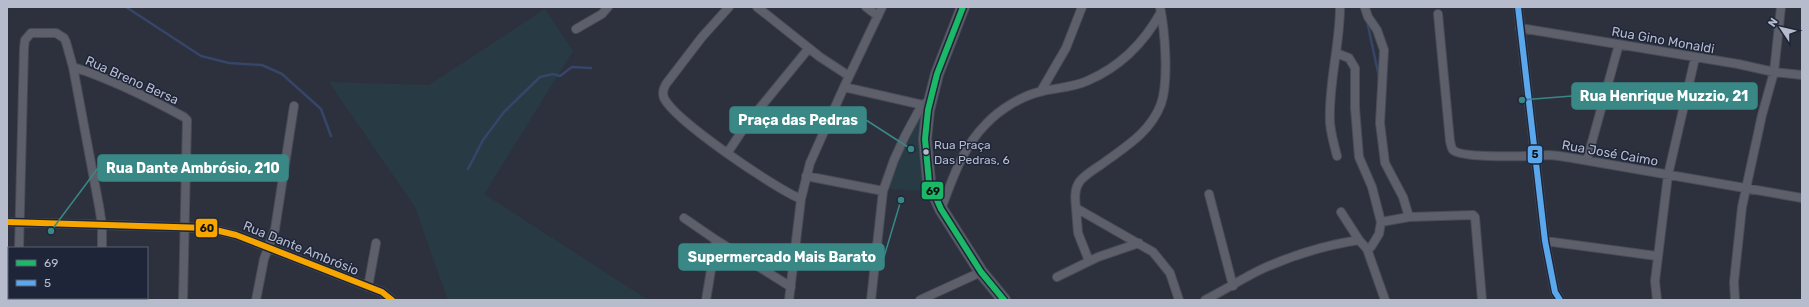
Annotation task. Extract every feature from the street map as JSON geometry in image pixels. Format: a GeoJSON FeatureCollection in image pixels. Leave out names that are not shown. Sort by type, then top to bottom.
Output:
{"type":"FeatureCollection","features":[{"type":"Feature","properties":{"kind":"main road"},"geometry":{"type":"LineString","coordinates":[[963,7],[927,102],[926,156],[929,182],[941,209],[981,272],[1004,300]]}},
{"type":"Feature","properties":{"kind":"street"},"geometry":{"type":"LineString","coordinates":[[576,29],[602,14],[608,7]]}},
{"type":"Feature","properties":{"kind":"street"},"geometry":{"type":"LineString","coordinates":[[729,7],[691,50],[666,84],[663,93],[664,97],[672,109],[728,152],[784,191],[801,199]]}},
{"type":"Feature","properties":{"kind":"street"},"geometry":{"type":"LineString","coordinates":[[757,7],[809,48],[849,76]]}},
{"type":"Feature","properties":{"kind":"street"},"geometry":{"type":"LineString","coordinates":[[866,7],[878,16]]}},
{"type":"Feature","properties":{"kind":"street"},"geometry":{"type":"LineString","coordinates":[[789,300],[801,199],[806,176],[814,152],[882,7]]}},
{"type":"Feature","properties":{"kind":"street"},"geometry":{"type":"LineString","coordinates":[[1041,91],[1068,43],[1082,7]]}},
{"type":"Feature","properties":{"kind":"street"},"geometry":{"type":"LineString","coordinates":[[1337,156],[1330,121],[1331,93],[1340,26],[1340,7]]}},
{"type":"Feature","properties":{"kind":"street"},"geometry":{"type":"LineString","coordinates":[[1518,7],[1545,240],[1555,292],[1560,300]]}},
{"type":"Feature","properties":{"kind":"street"},"geometry":{"type":"LineString","coordinates":[[1735,300],[1734,282],[1745,188],[1762,115],[1774,72],[1781,7]]}},
{"type":"Feature","properties":{"kind":"street"},"geometry":{"type":"LineString","coordinates":[[1365,8],[1377,30],[1384,50],[1380,123],[1385,163],[1403,197],[1409,217]]}},
{"type":"Feature","properties":{"kind":"street"},"geometry":{"type":"LineString","coordinates":[[941,209],[958,162],[978,132],[994,116],[1028,95],[1087,82],[1112,68],[1128,56],[1137,46],[1153,26],[1161,9]]}},
{"type":"Feature","properties":{"kind":"street"},"geometry":{"type":"LineString","coordinates":[[1089,261],[1078,233],[1075,196],[1080,182],[1095,169],[1136,140],[1153,119],[1161,104],[1166,68],[1161,9]]}},
{"type":"Feature","properties":{"kind":"street","name":"Rua José Caimo"},"geometry":{"type":"LineString","coordinates":[[1438,14],[1452,150],[1479,154],[1549,155],[1587,160],[1668,176],[1802,198]]}},
{"type":"Feature","properties":{"kind":"street","name":"Rua Gino Monaldi"},"geometry":{"type":"LineString","coordinates":[[1520,28],[1738,64],[1774,72],[1802,75]]}},
{"type":"Feature","properties":{"kind":"street","name":"Rua Breno Bersa"},"geometry":{"type":"LineString","coordinates":[[19,247],[24,48],[28,36],[31,33],[56,33],[61,35],[66,42],[73,67],[124,87],[186,119],[183,300]]}},
{"type":"Feature","properties":{"kind":"street"},"geometry":{"type":"LineString","coordinates":[[1587,160],[1619,44]]}},
{"type":"Feature","properties":{"kind":"street"},"geometry":{"type":"LineString","coordinates":[[728,152],[746,125],[809,48]]}},
{"type":"Feature","properties":{"kind":"street"},"geometry":{"type":"LineString","coordinates":[[1336,53],[1349,58],[1356,68],[1355,108],[1359,157],[1372,187],[1381,222],[1379,234],[1372,246],[1367,249]]}},
{"type":"Feature","properties":{"kind":"street"},"geometry":{"type":"LineString","coordinates":[[1657,300],[1655,281],[1657,256],[1668,176],[1695,58]]}},
{"type":"Feature","properties":{"kind":"street"},"geometry":{"type":"LineString","coordinates":[[73,67],[102,225],[102,247]]}},
{"type":"Feature","properties":{"kind":"street"},"geometry":{"type":"LineString","coordinates":[[844,87],[927,102],[905,136],[894,160],[883,191],[871,300]]}},
{"type":"Feature","properties":{"kind":"street"},"geometry":{"type":"LineString","coordinates":[[256,300],[268,247],[275,229],[294,106]]}},
{"type":"Feature","properties":{"kind":"street"},"geometry":{"type":"LineString","coordinates":[[806,176],[883,191]]}},
{"type":"Feature","properties":{"kind":"street"},"geometry":{"type":"LineString","coordinates":[[1209,194],[1233,286]]}},
{"type":"Feature","properties":{"kind":"street"},"geometry":{"type":"LineString","coordinates":[[1076,208],[1153,252],[1163,261],[1170,273],[1180,300]]}},
{"type":"Feature","properties":{"kind":"street"},"geometry":{"type":"LineString","coordinates":[[1340,212],[1367,249],[1385,300]]}},
{"type":"Feature","properties":{"kind":"street"},"geometry":{"type":"LineString","coordinates":[[1381,222],[1409,217],[1473,215],[1475,217],[1482,300]]}},
{"type":"Feature","properties":{"kind":"street"},"geometry":{"type":"LineString","coordinates":[[684,218],[791,287]]}},
{"type":"Feature","properties":{"kind":"street","name":"Rua Dante Ambrósio"},"geometry":{"type":"LineString","coordinates":[[7,222],[185,227],[225,231],[382,292],[392,299]]}},
{"type":"Feature","properties":{"kind":"street"},"geometry":{"type":"LineString","coordinates":[[706,300],[716,240]]}},
{"type":"Feature","properties":{"kind":"street"},"geometry":{"type":"LineString","coordinates":[[1205,300],[1260,270],[1285,259],[1327,246],[1359,240]]}},
{"type":"Feature","properties":{"kind":"street"},"geometry":{"type":"LineString","coordinates":[[1545,240],[1657,256]]}},
{"type":"Feature","properties":{"kind":"street"},"geometry":{"type":"LineString","coordinates":[[368,287],[376,243]]}},
{"type":"Feature","properties":{"kind":"street"},"geometry":{"type":"LineString","coordinates":[[1057,277],[1089,261],[1139,243]]}},
{"type":"Feature","properties":{"kind":"street"},"geometry":{"type":"LineString","coordinates":[[920,300],[981,272]]}},
{"type":"Feature","properties":{"kind":"shaded area"},"geometry":{"type":"Polygon","coordinates":[[[545,9],[573,51],[484,194],[648,300],[448,300],[415,207],[329,82],[429,85],[545,9]]]}},
{"type":"Feature","properties":{"kind":"shaded area"},"geometry":{"type":"Polygon","coordinates":[[[924,107],[924,180],[926,191],[885,189],[895,160],[924,107]]]}},
{"type":"Feature","properties":{"kind":"waterway"},"geometry":{"type":"LineString","coordinates":[[126,7],[201,56],[229,63],[262,65],[282,74],[321,109],[331,136]]}},
{"type":"Feature","properties":{"kind":"waterway"},"geometry":{"type":"LineString","coordinates":[[1367,21],[1379,77]]}},
{"type":"Feature","properties":{"kind":"waterway"},"geometry":{"type":"LineString","coordinates":[[468,169],[483,140],[504,112],[540,77],[553,74],[560,76],[572,67],[591,68]]}},
{"type":"Feature","properties":{"kind":"transit line","name":"69"},"geometry":{"type":"LineString","coordinates":[[963,7],[937,74],[928,110],[925,139],[929,182],[941,209],[981,272],[1004,300]]}},
{"type":"Feature","properties":{"kind":"transit line","name":"5"},"geometry":{"type":"LineString","coordinates":[[1518,7],[1545,241],[1555,292],[1560,300]]}},
{"type":"Feature","properties":{"kind":"transit line","name":"60"},"geometry":{"type":"LineString","coordinates":[[7,222],[207,228],[236,235],[382,292],[392,300]]}},
{"type":"Feature","properties":{"kind":"place","name":"Rua Henrique Muzzio, 21"},"geometry":{"type":"Point","coordinates":[1522,100]}},
{"type":"Feature","properties":{"kind":"place","name":"Praça das Pedras"},"geometry":{"type":"Point","coordinates":[911,149]}},
{"type":"Feature","properties":{"kind":"place","name":"Rua Praça Das Pedras, 6"},"geometry":{"type":"Point","coordinates":[926,152]}},
{"type":"Feature","properties":{"kind":"place","name":"Supermercado Mais Barato"},"geometry":{"type":"Point","coordinates":[901,200]}},
{"type":"Feature","properties":{"kind":"place","name":"Rua Dante Ambrósio, 210"},"geometry":{"type":"Point","coordinates":[51,231]}}]}
